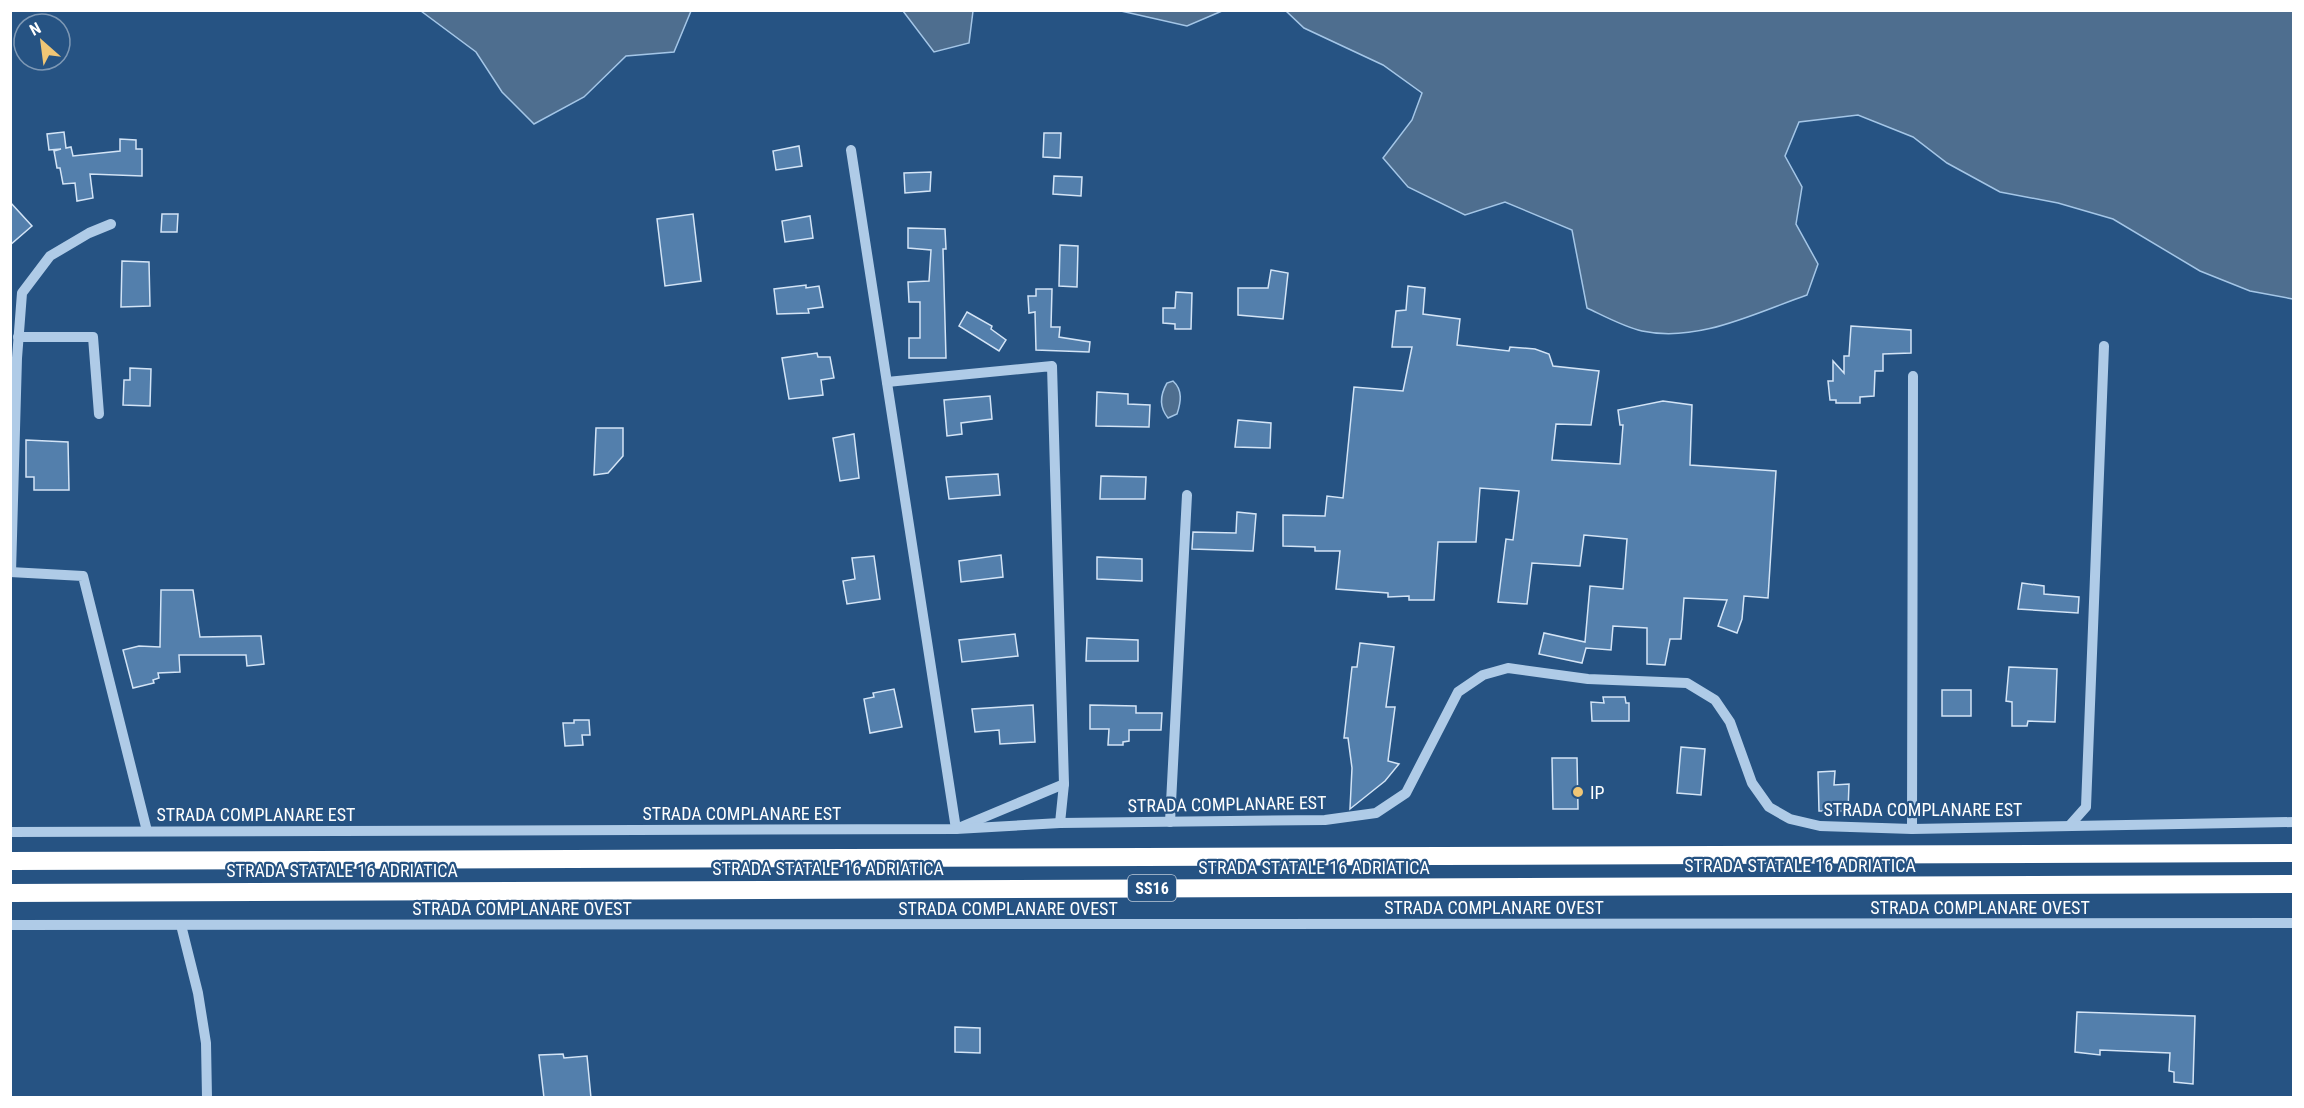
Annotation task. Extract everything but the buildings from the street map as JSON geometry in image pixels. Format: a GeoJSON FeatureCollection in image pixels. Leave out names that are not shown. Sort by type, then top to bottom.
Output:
{"type":"FeatureCollection","features":[{"type":"Feature","properties":{"kind":"highway","name":"STRADA STATALE 16 ADRIATICA"},"geometry":{"type":"LineString","coordinates":[[10,861],[2294,853]]}},
{"type":"Feature","properties":{"kind":"highway","name":"STRADA STATALE 16 ADRIATICA"},"geometry":{"type":"LineString","coordinates":[[10,893],[2294,884]]}},
{"type":"Feature","properties":{"kind":"street"},"geometry":{"type":"LineString","coordinates":[[851,150],[956,829],[1064,784]]}},
{"type":"Feature","properties":{"kind":"street"},"geometry":{"type":"LineString","coordinates":[[111,224],[89,233],[50,256],[22,293],[18,337],[11,572],[82,576],[147,831]]}},
{"type":"Feature","properties":{"kind":"street"},"geometry":{"type":"LineString","coordinates":[[18,337],[93,338],[99,414]]}},
{"type":"Feature","properties":{"kind":"street"},"geometry":{"type":"LineString","coordinates":[[2070,825],[2086,807],[2104,346]]}},
{"type":"Feature","properties":{"kind":"street"},"geometry":{"type":"LineString","coordinates":[[888,382],[1052,366],[1064,784],[1060,824]]}},
{"type":"Feature","properties":{"kind":"street"},"geometry":{"type":"LineString","coordinates":[[1912,829],[1913,375]]}},
{"type":"Feature","properties":{"kind":"street"},"geometry":{"type":"LineString","coordinates":[[1170,822],[1186,495]]}},
{"type":"Feature","properties":{"kind":"street","name":"STRADA COMPLANARE EST"},"geometry":{"type":"LineString","coordinates":[[10,832],[956,829],[1060,824],[1324,820],[1376,813],[1406,793],[1458,692],[1483,675],[1508,668],[1588,679],[1687,683],[1715,700],[1730,722],[1752,783],[1769,807],[1790,819],[1820,826],[1912,829],[2294,822]]}},
{"type":"Feature","properties":{"kind":"street","name":"STRADA COMPLANARE OVEST"},"geometry":{"type":"LineString","coordinates":[[10,925],[2294,923]]}},
{"type":"Feature","properties":{"kind":"street"},"geometry":{"type":"LineString","coordinates":[[181,925],[198,993],[207,1042],[207,1098]]}},
{"type":"Feature","properties":{"kind":"water"},"geometry":{"type":"Polygon","coordinates":[[[421,11],[691,11],[674,52],[626,56],[584,97],[534,124],[502,92],[476,52],[421,11]]]}},
{"type":"Feature","properties":{"kind":"water"},"geometry":{"type":"Polygon","coordinates":[[[903,11],[973,11],[969,43],[934,52],[903,11]]]}},
{"type":"Feature","properties":{"kind":"water"},"geometry":{"type":"Polygon","coordinates":[[[1121,11],[1222,11],[1187,26],[1121,11]]]}},
{"type":"Feature","properties":{"kind":"water"},"geometry":{"type":"Polygon","coordinates":[[[1286,11],[2293,11],[2293,299],[2250,291],[2200,271],[2113,219],[2058,203],[2000,192],[1947,163],[1913,137],[1858,115],[1799,122],[1785,156],[1802,187],[1796,224],[1818,264],[1807,295],[1705,330],[1663,334],[1635,329],[1587,308],[1572,230],[1505,202],[1465,215],[1408,187],[1383,158],[1412,120],[1422,93],[1383,65],[1304,28],[1286,11]]]}},
{"type":"Feature","properties":{"kind":"water"},"geometry":{"type":"Polygon","coordinates":[[[1173,381],[1180,392],[1180,401],[1177,414],[1168,418],[1163,410],[1162,396],[1167,383],[1173,381]]]}},
{"type":"Feature","properties":{"kind":"place","name":"IP"},"geometry":{"type":"Point","coordinates":[1578,792]}}]}
